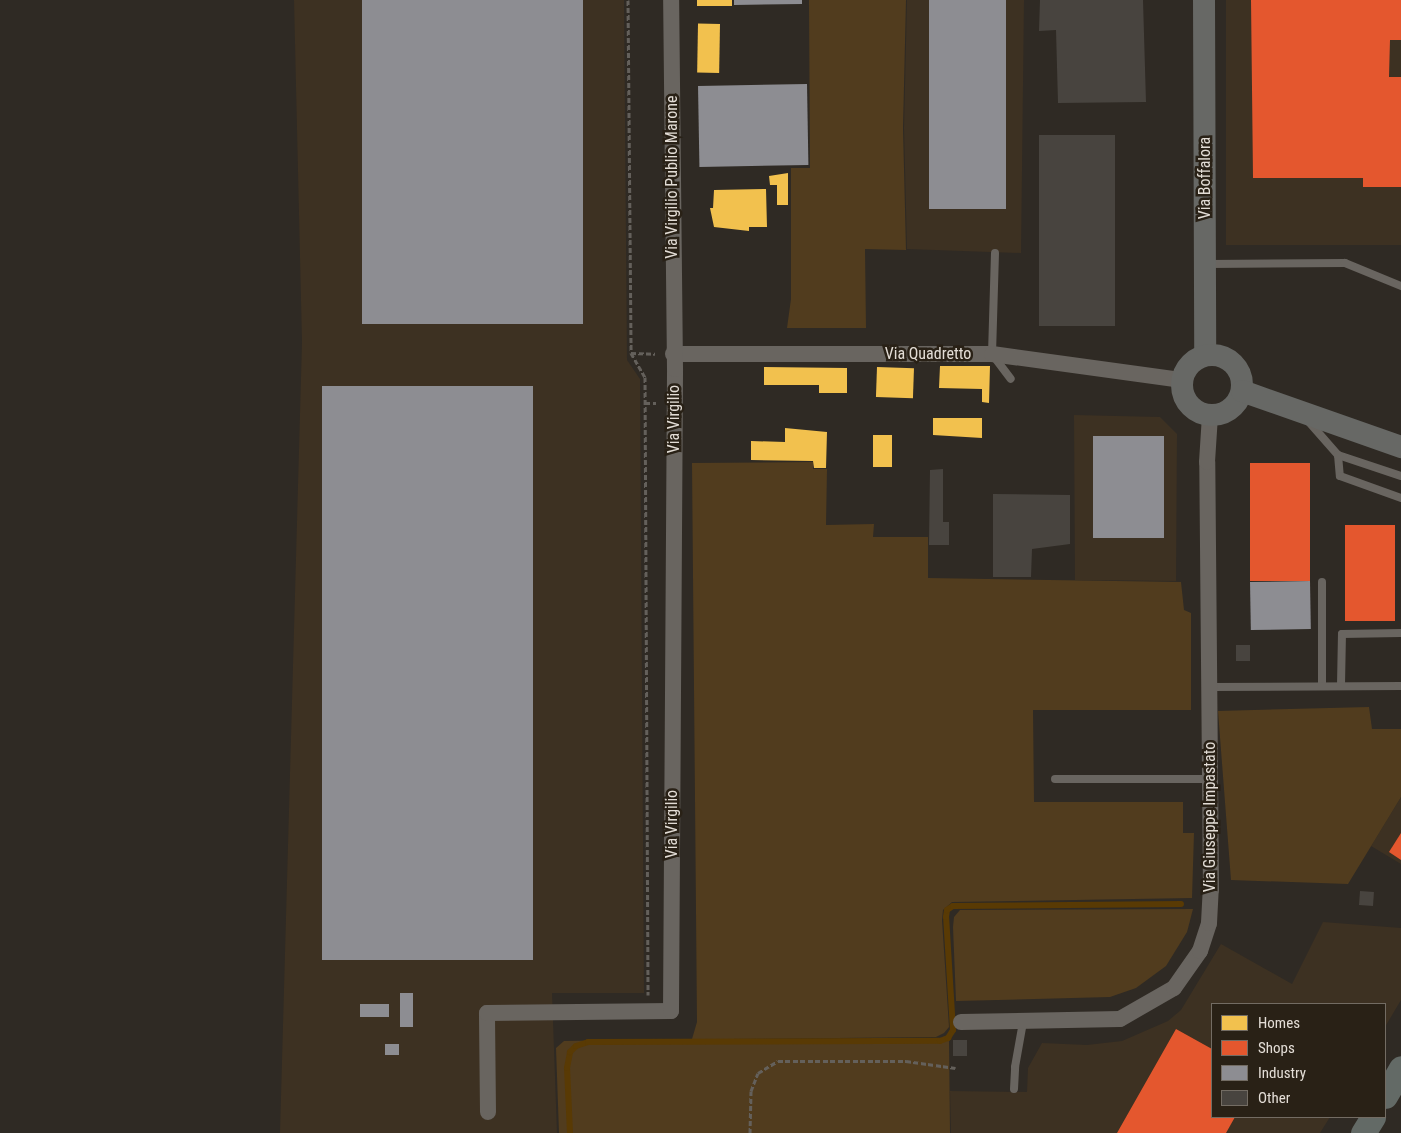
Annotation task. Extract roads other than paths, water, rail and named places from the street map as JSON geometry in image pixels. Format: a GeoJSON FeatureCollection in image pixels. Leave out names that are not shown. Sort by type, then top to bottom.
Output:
{"type":"FeatureCollection","features":[{"type":"Feature","properties":{"kind":"main road"},"geometry":{"type":"LineString","coordinates":[[1386,1094],[1401,1068]]}},
{"type":"Feature","properties":{"kind":"main road"},"geometry":{"type":"LineString","coordinates":[[1363,1133],[1372,1118]]}},
{"type":"Feature","properties":{"kind":"street","name":"Via Virgilio Publio Marone"},"geometry":{"type":"LineString","coordinates":[[671,0],[673,354]]}},
{"type":"Feature","properties":{"kind":"street","name":"Via Boffalora"},"geometry":{"type":"LineString","coordinates":[[1204,0],[1206,355]]}},
{"type":"Feature","properties":{"kind":"street","name":"Via Quadretto"},"geometry":{"type":"LineString","coordinates":[[673,354],[992,354],[1182,380]]}},
{"type":"Feature","properties":{"kind":"street","name":"Via Virgilio"},"geometry":{"type":"LineString","coordinates":[[488,1112],[487,1013],[672,1011],[673,354]]}},
{"type":"Feature","properties":{"kind":"street"},"geometry":{"type":"LineString","coordinates":[[1206,355],[1218,355],[1233,363],[1242,379],[1242,391],[1227,411],[1210,415],[1194,409],[1186,401],[1182,380],[1192,362],[1206,355]]}},
{"type":"Feature","properties":{"kind":"street"},"geometry":{"type":"LineString","coordinates":[[1242,391],[1401,447]]}},
{"type":"Feature","properties":{"kind":"street","name":"Via Giuseppe Impastato"},"geometry":{"type":"LineString","coordinates":[[961,1022],[1120,1019],[1174,988],[1200,952],[1209,923],[1210,687],[1207,462],[1210,415]]}},
{"type":"Feature","properties":{"kind":"lane"},"geometry":{"type":"LineString","coordinates":[[995,253],[992,354],[1011,379]]}},
{"type":"Feature","properties":{"kind":"lane"},"geometry":{"type":"LineString","coordinates":[[1206,264],[1344,263],[1401,286]]}},
{"type":"Feature","properties":{"kind":"lane"},"geometry":{"type":"LineString","coordinates":[[1302,412],[1338,454],[1401,476]]}},
{"type":"Feature","properties":{"kind":"lane"},"geometry":{"type":"LineString","coordinates":[[1338,454],[1340,476],[1401,498]]}},
{"type":"Feature","properties":{"kind":"lane"},"geometry":{"type":"LineString","coordinates":[[1322,582],[1322,685]]}},
{"type":"Feature","properties":{"kind":"lane"},"geometry":{"type":"LineString","coordinates":[[1341,685],[1342,634],[1401,633]]}},
{"type":"Feature","properties":{"kind":"lane"},"geometry":{"type":"LineString","coordinates":[[1210,687],[1401,686]]}},
{"type":"Feature","properties":{"kind":"lane"},"geometry":{"type":"LineString","coordinates":[[1055,778],[1210,779]]}},
{"type":"Feature","properties":{"kind":"lane"},"geometry":{"type":"LineString","coordinates":[[1014,1089],[1015,1067],[1023,1022]]}},
{"type":"Feature","properties":{"kind":"waterway"},"geometry":{"type":"LineString","coordinates":[[570,1133],[567,1068],[570,1052],[576,1046],[588,1042],[940,1041],[948,1038],[953,1030],[946,917],[947,910],[953,906],[1181,904]]}}]}
